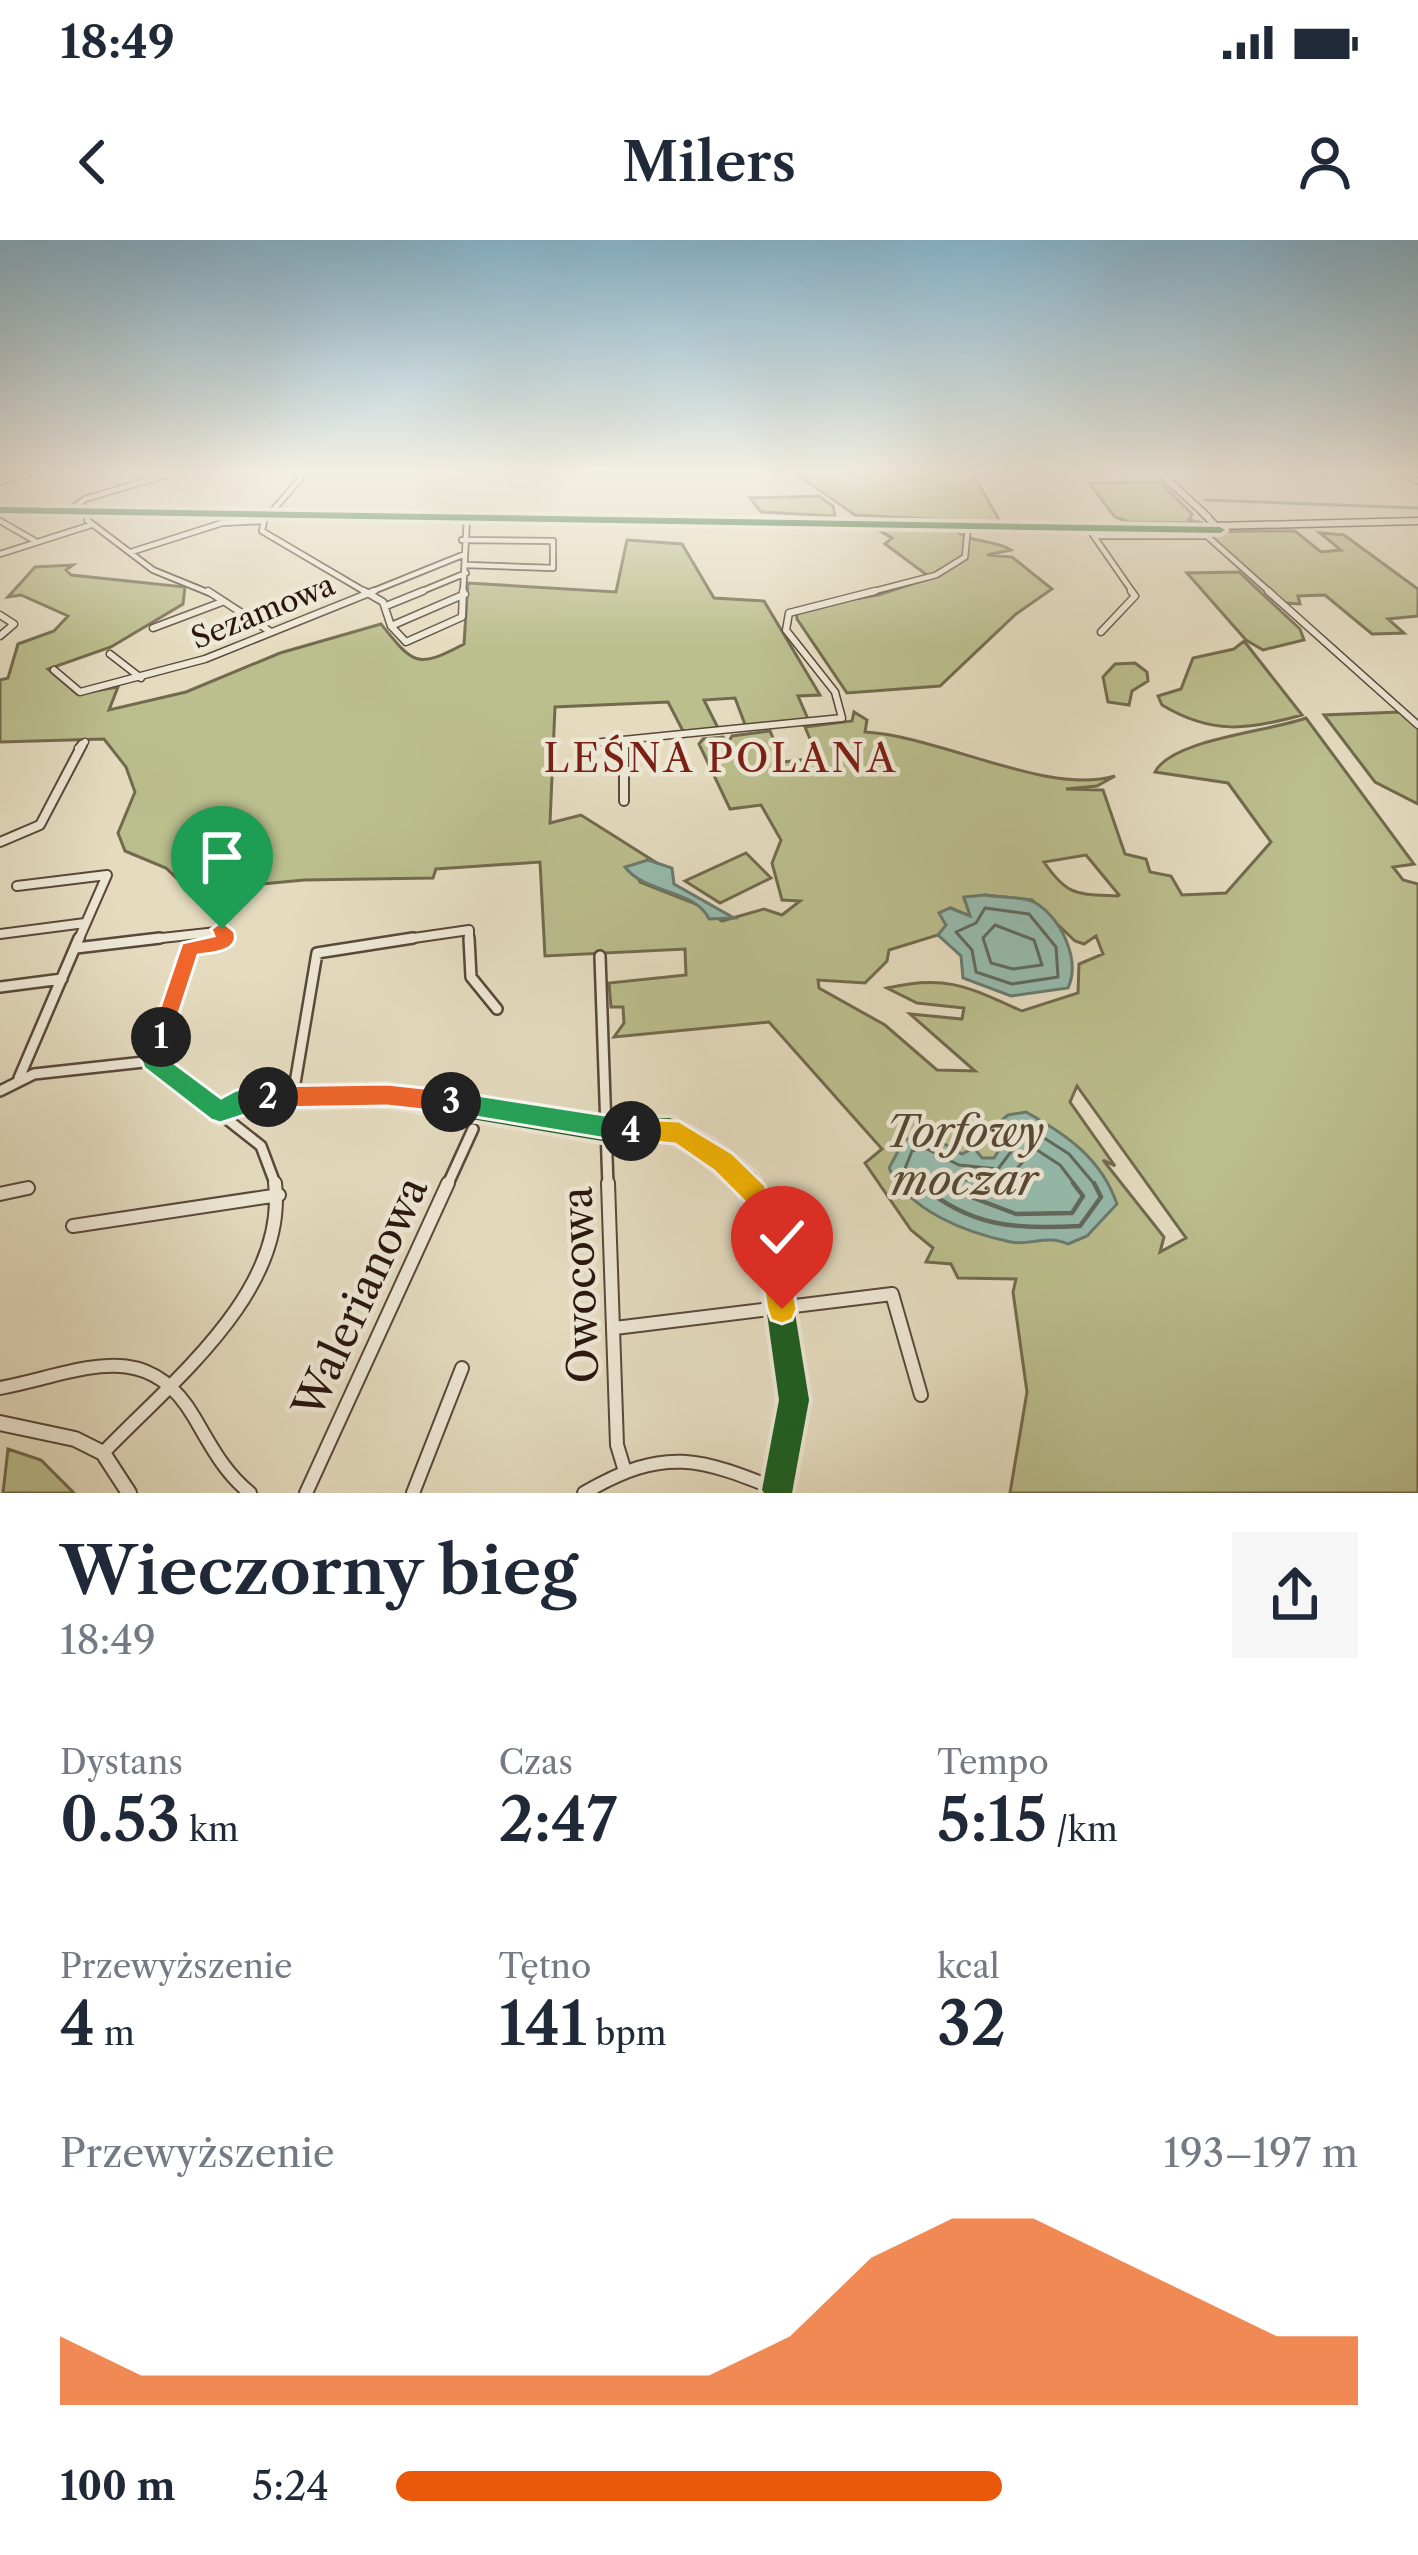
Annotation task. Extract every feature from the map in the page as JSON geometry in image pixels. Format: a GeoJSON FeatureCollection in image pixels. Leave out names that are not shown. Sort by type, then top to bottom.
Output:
{"type":"FeatureCollection","features":[{"type":"Feature","properties":{"kind":"street"},"geometry":{"type":"LineString","coordinates":[[15,529],[37,542]]}},
{"type":"Feature","properties":{"kind":"street"},"geometry":{"type":"LineString","coordinates":[[0,554],[75,529]]}},
{"type":"Feature","properties":{"kind":"street"},"geometry":{"type":"LineString","coordinates":[[100,529],[153,570],[193,581],[271,632]]}},
{"type":"Feature","properties":{"kind":"street"},"geometry":{"type":"LineString","coordinates":[[131,552],[202,529]]}},
{"type":"Feature","properties":{"kind":"street"},"geometry":{"type":"LineString","coordinates":[[262,529],[386,606],[400,641],[462,617],[464,529]]}},
{"type":"Feature","properties":{"kind":"street"},"geometry":{"type":"LineString","coordinates":[[583,744],[842,718],[835,692],[786,630],[789,613],[799,606],[856,597],[936,574],[964,557],[968,529]]}},
{"type":"Feature","properties":{"kind":"street"},"geometry":{"type":"LineString","coordinates":[[1089,529],[1135,596],[1101,632]]}},
{"type":"Feature","properties":{"kind":"street"},"geometry":{"type":"LineString","coordinates":[[1094,536],[1207,536],[1418,725]]}},
{"type":"Feature","properties":{"kind":"street"},"geometry":{"type":"LineString","coordinates":[[386,606],[466,569],[553,568],[553,541],[462,540]]}},
{"type":"Feature","properties":{"kind":"street","name":"Sezamowa"},"geometry":{"type":"LineString","coordinates":[[54,670],[80,692],[142,680],[465,554]]}},
{"type":"Feature","properties":{"kind":"street"},"geometry":{"type":"LineString","coordinates":[[391,626],[465,594]]}},
{"type":"Feature","properties":{"kind":"street"},"geometry":{"type":"LineString","coordinates":[[153,628],[224,602]]}},
{"type":"Feature","properties":{"kind":"street"},"geometry":{"type":"LineString","coordinates":[[0,615],[14,624],[0,636]]}},
{"type":"Feature","properties":{"kind":"street"},"geometry":{"type":"LineString","coordinates":[[110,654],[142,680]]}},
{"type":"Feature","properties":{"kind":"street"},"geometry":{"type":"LineString","coordinates":[[624,741],[624,801]]}},
{"type":"Feature","properties":{"kind":"street"},"geometry":{"type":"LineString","coordinates":[[0,842],[40,825],[74,751],[85,742]]}},
{"type":"Feature","properties":{"kind":"street"},"geometry":{"type":"LineString","coordinates":[[17,886],[107,875],[19,1079]]}},
{"type":"Feature","properties":{"kind":"street"},"geometry":{"type":"LineString","coordinates":[[0,934],[87,923]]}},
{"type":"Feature","properties":{"kind":"street"},"geometry":{"type":"LineString","coordinates":[[293,1095],[317,953],[469,930],[471,977],[497,1009]]}},
{"type":"Feature","properties":{"kind":"street"},"geometry":{"type":"LineString","coordinates":[[76,948],[226,931],[220,944],[190,949],[153,1060]]}},
{"type":"Feature","properties":{"kind":"street","name":"Owocowa"},"geometry":{"type":"LineString","coordinates":[[601,956],[617,1445],[624,1468]]}},
{"type":"Feature","properties":{"kind":"street"},"geometry":{"type":"LineString","coordinates":[[0,987],[63,979]]}},
{"type":"Feature","properties":{"kind":"street"},"geometry":{"type":"LineString","coordinates":[[0,1090],[19,1079],[133,1059],[153,1060],[261,1145],[272,1163],[278,1228],[251,1285],[103,1453]]}},
{"type":"Feature","properties":{"kind":"street"},"geometry":{"type":"LineString","coordinates":[[220,1112],[250,1098],[293,1095],[434,1100],[608,1131],[679,1132],[747,1182],[768,1226],[794,1400],[782,1491],[672,1454],[624,1468],[584,1493]]}},
{"type":"Feature","properties":{"kind":"street","name":"Walerianowa"},"geometry":{"type":"LineString","coordinates":[[306,1493],[473,1129]]}},
{"type":"Feature","properties":{"kind":"street"},"geometry":{"type":"LineString","coordinates":[[0,1194],[28,1188]]}},
{"type":"Feature","properties":{"kind":"street"},"geometry":{"type":"LineString","coordinates":[[74,1226],[278,1195]]}},
{"type":"Feature","properties":{"kind":"street"},"geometry":{"type":"LineString","coordinates":[[615,1328],[892,1294],[921,1395]]}},
{"type":"Feature","properties":{"kind":"street"},"geometry":{"type":"LineString","coordinates":[[0,1388],[129,1364],[150,1366],[168,1380],[220,1467],[250,1493]]}},
{"type":"Feature","properties":{"kind":"street"},"geometry":{"type":"LineString","coordinates":[[413,1493],[462,1368]]}},
{"type":"Feature","properties":{"kind":"street"},"geometry":{"type":"LineString","coordinates":[[0,1424],[76,1439],[103,1453],[129,1493]]}},
{"type":"Feature","properties":{"kind":"green space"},"geometry":{"type":"Polygon","coordinates":[[[878,529],[957,531],[1011,550],[987,555],[1012,557],[1052,589],[1016,614],[940,686],[847,693],[797,619],[796,609],[878,595],[931,578],[885,544],[892,538],[878,529]]]}},
{"type":"Feature","properties":{"kind":"green space"},"geometry":{"type":"Polygon","coordinates":[[[1295,531],[1321,552],[1341,550],[1320,533],[1344,535],[1418,589],[1418,616],[1388,619],[1404,633],[1372,634],[1325,595],[1298,596],[1300,604],[1284,603],[1201,532],[1295,531]]]}},
{"type":"Feature","properties":{"kind":"green space","name":"Torfowy moczar"},"geometry":{"type":"Polygon","coordinates":[[[627,540],[682,544],[714,598],[764,601],[820,695],[798,696],[808,719],[746,727],[735,698],[704,700],[719,730],[684,733],[668,702],[555,707],[550,823],[581,815],[657,863],[647,860],[633,867],[640,882],[701,906],[722,921],[764,909],[782,915],[800,901],[782,900],[772,863],[781,840],[761,805],[730,809],[699,744],[703,739],[723,737],[728,743],[732,736],[770,731],[783,762],[818,758],[805,727],[852,721],[854,712],[867,720],[865,732],[926,743],[1026,772],[1088,780],[1115,776],[1097,786],[1066,789],[1103,790],[1125,854],[1146,859],[1150,872],[1171,876],[1182,895],[1226,893],[1271,842],[1228,783],[1155,772],[1165,761],[1200,744],[1306,718],[1414,864],[1393,867],[1403,880],[1418,884],[1418,1493],[1010,1493],[1027,1392],[1013,1292],[1016,1279],[958,1278],[951,1264],[926,1262],[933,1248],[911,1230],[865,1163],[882,1149],[769,1022],[614,1037],[624,1023],[623,1007],[611,1007],[609,983],[686,975],[685,949],[545,956],[540,862],[436,869],[433,878],[304,880],[190,891],[166,868],[125,851],[118,833],[135,792],[126,767],[104,739],[0,742],[0,680],[8,678],[18,644],[54,631],[68,616],[21,595],[8,597],[35,567],[73,565],[66,570],[71,575],[185,587],[183,604],[111,647],[48,669],[77,694],[118,687],[109,710],[186,692],[280,653],[381,624],[409,655],[436,657],[464,644],[468,583],[616,592],[627,540]],[[1086,855],[1044,862],[1067,888],[1118,896],[1119,895],[1086,855]],[[985,895],[964,898],[971,917],[951,908],[940,913],[947,926],[938,935],[889,950],[887,961],[865,983],[818,980],[819,988],[885,1025],[937,1070],[975,1071],[910,1014],[962,1019],[964,1008],[917,1003],[887,988],[925,982],[956,985],[1022,1011],[1078,993],[1079,964],[1103,954],[1096,936],[1084,944],[1075,941],[1032,900],[985,895]],[[1077,1086],[1070,1102],[1115,1166],[1103,1160],[1164,1237],[1160,1252],[1186,1238],[1077,1086]]]}},
{"type":"Feature","properties":{"kind":"green space"},"geometry":{"type":"Polygon","coordinates":[[[1239,572],[1300,629],[1304,640],[1263,650],[1246,640],[1187,573],[1239,572]]]}},
{"type":"Feature","properties":{"kind":"green space"},"geometry":{"type":"Polygon","coordinates":[[[1244,641],[1302,715],[1230,727],[1197,721],[1162,705],[1158,696],[1181,689],[1193,658],[1234,649],[1244,641]]]}},
{"type":"Feature","properties":{"kind":"green space"},"geometry":{"type":"Polygon","coordinates":[[[1135,663],[1147,672],[1148,681],[1132,691],[1129,705],[1108,702],[1103,677],[1115,664],[1135,663]]]}},
{"type":"Feature","properties":{"kind":"green space"},"geometry":{"type":"Polygon","coordinates":[[[1400,712],[1418,728],[1418,804],[1375,782],[1324,715],[1400,712]]]}},
{"type":"Feature","properties":{"kind":"green space"},"geometry":{"type":"Polygon","coordinates":[[[746,853],[771,878],[720,903],[685,881],[746,853]]]}},
{"type":"Feature","properties":{"kind":"green space"},"geometry":{"type":"Polygon","coordinates":[[[8,1449],[41,1460],[74,1493],[3,1493],[8,1449]]]}},
{"type":"Feature","properties":{"kind":"water"},"geometry":{"type":"Polygon","coordinates":[[[648,860],[672,868],[674,884],[734,918],[709,919],[693,902],[645,882],[625,867],[648,860]]]}},
{"type":"Feature","properties":{"kind":"water"},"geometry":{"type":"Polygon","coordinates":[[[964,897],[1029,900],[1053,918],[1070,952],[1068,988],[1011,996],[963,978],[961,956],[938,935],[946,925],[939,913],[950,908],[970,916],[964,897]]]}},
{"type":"Feature","properties":{"kind":"water"},"geometry":{"type":"Polygon","coordinates":[[[1026,1112],[1081,1149],[1110,1188],[1117,1204],[1087,1236],[1068,1244],[1053,1240],[1018,1243],[976,1233],[924,1208],[889,1168],[904,1140],[925,1133],[962,1154],[974,1148],[982,1158],[994,1158],[1002,1145],[995,1126],[1008,1115],[1026,1112]]]}},
{"type":"Feature","properties":{"kind":"cycle path"},"geometry":{"type":"LineString","coordinates":[[1188,529],[1220,530]]}},
{"type":"Feature","properties":{"kind":"cycle path"},"geometry":{"type":"LineString","coordinates":[[220,1112],[250,1098],[387,1095],[608,1131],[670,1129],[703,1147],[747,1182],[768,1226],[794,1400],[778,1490]]}},
{"type":"Feature","properties":{"kind":"district","name":"LEŚNA POLANA"},"geometry":{"type":"Point","coordinates":[721,758]}},
{"type":"Feature","properties":{"kind":"route"},"geometry":{"type":"LineString","coordinates":[[222,929],[226,936],[220,944],[190,949],[153,1060],[220,1112],[250,1098],[387,1095],[608,1131],[679,1132],[738,1174],[756,1195],[768,1226],[782,1309]]}}]}
